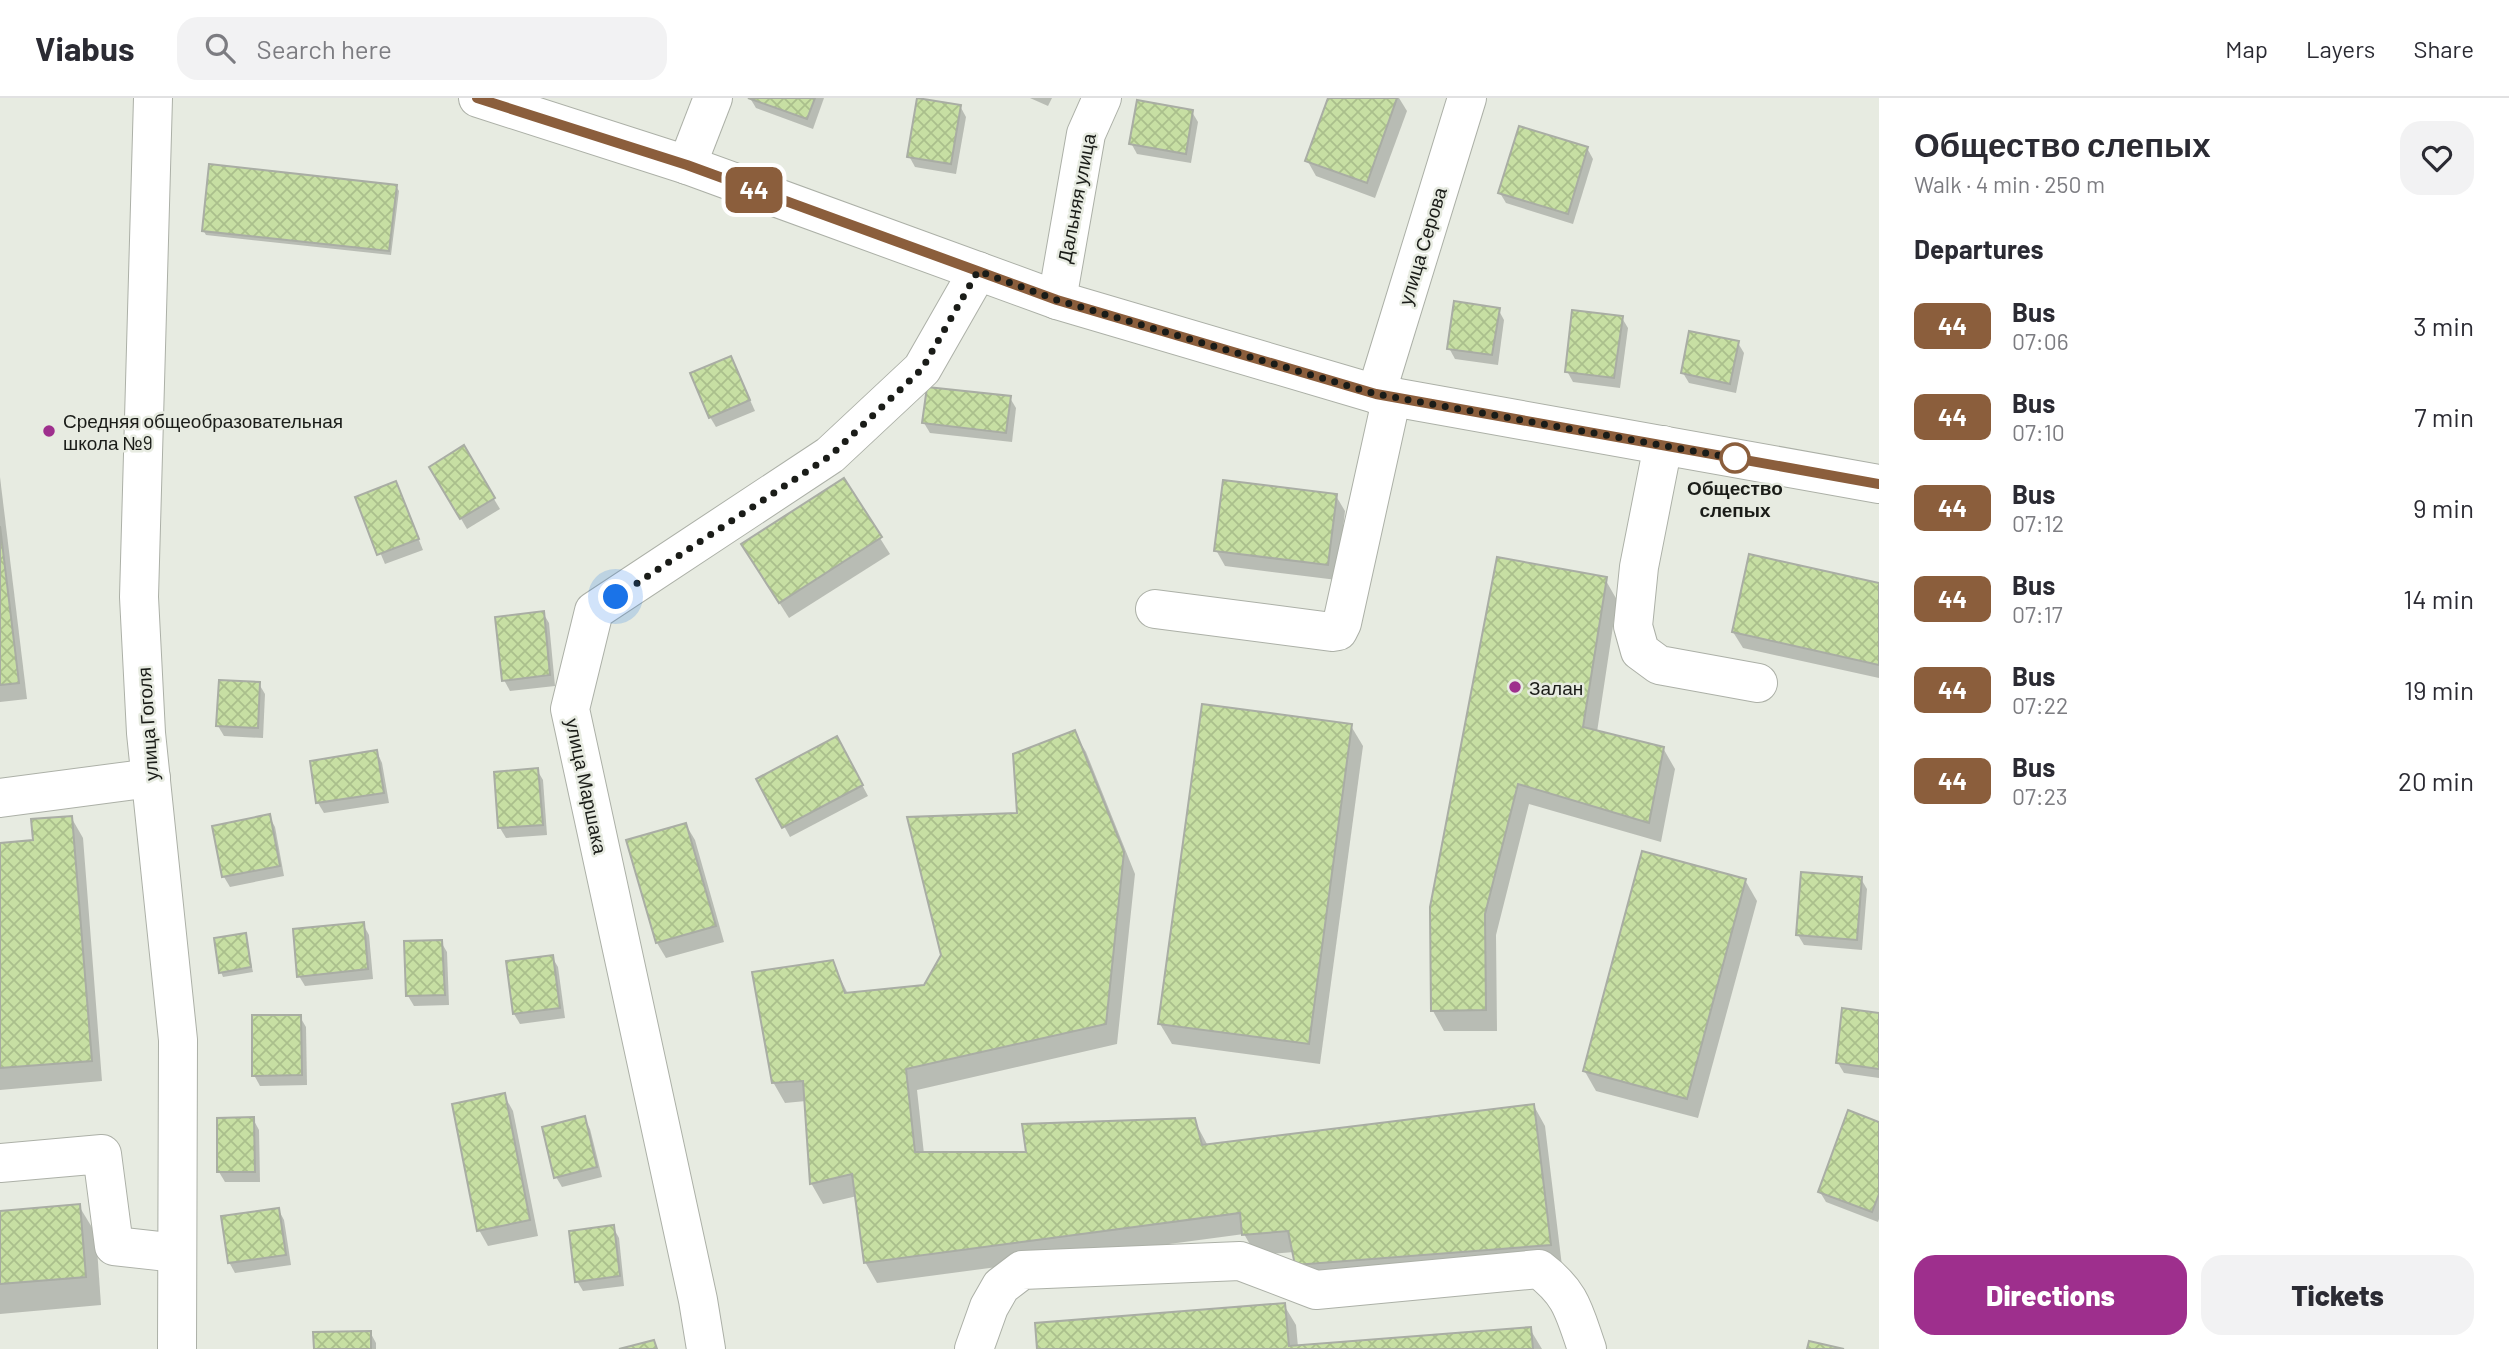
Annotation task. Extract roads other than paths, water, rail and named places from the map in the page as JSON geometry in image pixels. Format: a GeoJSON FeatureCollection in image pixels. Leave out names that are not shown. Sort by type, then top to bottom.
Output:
{"type":"FeatureCollection","features":[{"type":"Feature","properties":{"kind":"street","name":"улица Гоголя"},"geometry":{"type":"LineString","coordinates":[[153,98],[139,597],[146,733],[178,1040],[177,1349]]}},
{"type":"Feature","properties":{"kind":"street"},"geometry":{"type":"LineString","coordinates":[[687,165],[713,98]]}},
{"type":"Feature","properties":{"kind":"street","name":"Дальняя улица"},"geometry":{"type":"LineString","coordinates":[[1057,300],[1086,134],[1102,98]]}},
{"type":"Feature","properties":{"kind":"street","name":"улица Серова"},"geometry":{"type":"LineString","coordinates":[[1155,609],[1338,631],[1342,623],[1384,395],[1468,98]]}},
{"type":"Feature","properties":{"kind":"street"},"geometry":{"type":"LineString","coordinates":[[483,99],[687,165],[1057,300],[1384,395],[1879,484]]}},
{"type":"Feature","properties":{"kind":"street","name":"улица Маршака"},"geometry":{"type":"LineString","coordinates":[[706,1349],[698,1300],[570,709],[594,611],[830,456],[922,369],[978,271]]}},
{"type":"Feature","properties":{"kind":"street"},"geometry":{"type":"LineString","coordinates":[[1663,445],[1639,568],[1633,626],[1640,651],[1659,666],[1758,684]]}},
{"type":"Feature","properties":{"kind":"street"},"geometry":{"type":"LineString","coordinates":[[0,799],[151,778]]}},
{"type":"Feature","properties":{"kind":"street"},"geometry":{"type":"LineString","coordinates":[[0,1163],[102,1154],[114,1247],[177,1253]]}},
{"type":"Feature","properties":{"kind":"street"},"geometry":{"type":"LineString","coordinates":[[974,1349],[989,1307],[1001,1286],[1022,1270],[1240,1261],[1316,1290],[1539,1269],[1559,1284],[1571,1305],[1587,1349]]}},
{"type":"Feature","properties":{"kind":"place","name":"Средняя общеобразовательная школа №9"},"geometry":{"type":"Point","coordinates":[49,431]}},
{"type":"Feature","properties":{"kind":"place","name":"Общество слепых"},"geometry":{"type":"Point","coordinates":[1735,458]}},
{"type":"Feature","properties":{"kind":"place","name":"Залан"},"geometry":{"type":"Point","coordinates":[1515,687]}}]}
